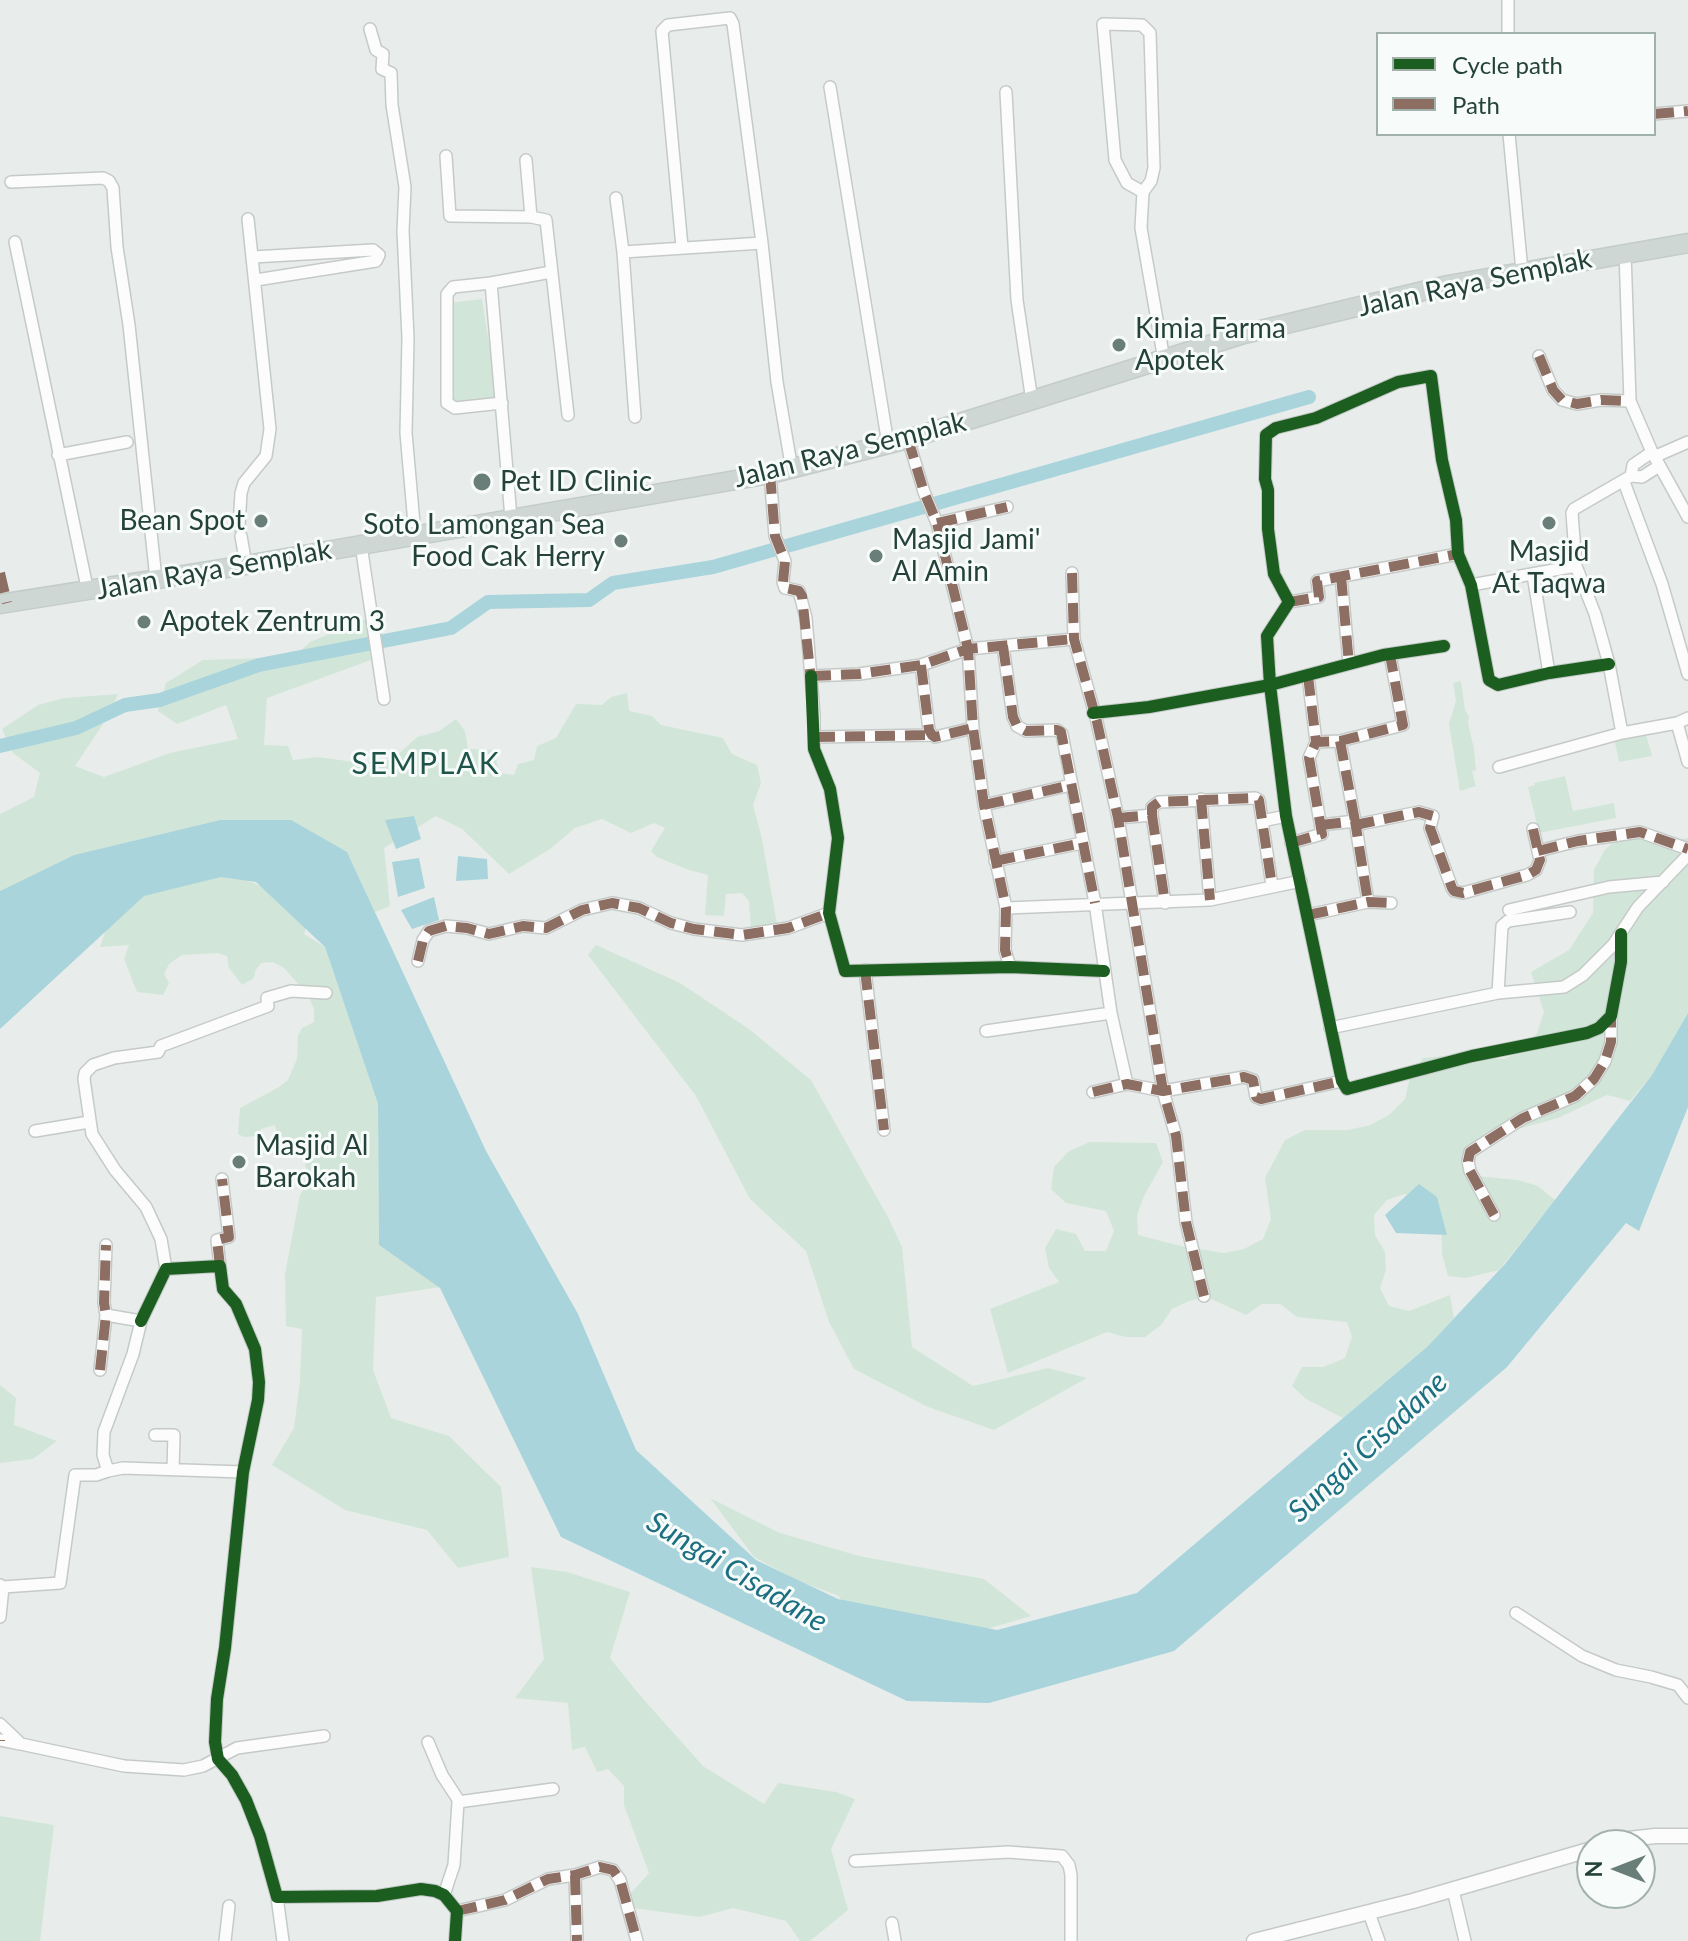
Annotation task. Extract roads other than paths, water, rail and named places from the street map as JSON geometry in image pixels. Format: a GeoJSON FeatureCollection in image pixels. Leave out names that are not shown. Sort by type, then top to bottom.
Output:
{"type":"FeatureCollection","features":[{"type":"Feature","properties":{"kind":"main road","name":"Jalan Raya Semplak"},"geometry":{"type":"LineString","coordinates":[[0,604],[88,592],[792,470],[908,439],[1244,334],[1448,285],[1688,243]]}},
{"type":"Feature","properties":{"kind":"street"},"geometry":{"type":"LineString","coordinates":[[1508,0],[1508,32]]}},
{"type":"Feature","properties":{"kind":"street"},"geometry":{"type":"LineString","coordinates":[[682,247],[662,31],[668,25],[730,18],[762,243],[777,382],[792,470]]}},
{"type":"Feature","properties":{"kind":"street"},"geometry":{"type":"LineString","coordinates":[[1143,192],[1127,183],[1115,160],[1103,24],[1142,25],[1150,33],[1154,168],[1151,181],[1143,192],[1141,228],[1164,360]]}},
{"type":"Feature","properties":{"kind":"street"},"geometry":{"type":"LineString","coordinates":[[370,29],[376,50],[383,54],[382,69],[391,73],[392,105],[405,187],[406,433],[415,535]]}},
{"type":"Feature","properties":{"kind":"street"},"geometry":{"type":"LineString","coordinates":[[830,87],[888,444]]}},
{"type":"Feature","properties":{"kind":"street"},"geometry":{"type":"LineString","coordinates":[[1006,92],[1017,300],[1032,401]]}},
{"type":"Feature","properties":{"kind":"street"},"geometry":{"type":"LineString","coordinates":[[1656,114],[1688,111]]}},
{"type":"Feature","properties":{"kind":"street"},"geometry":{"type":"LineString","coordinates":[[1509,136],[1522,271]]}},
{"type":"Feature","properties":{"kind":"street"},"geometry":{"type":"LineString","coordinates":[[446,156],[444,216],[531,217],[546,220],[568,415]]}},
{"type":"Feature","properties":{"kind":"street"},"geometry":{"type":"LineString","coordinates":[[526,160],[531,217]]}},
{"type":"Feature","properties":{"kind":"street"},"geometry":{"type":"LineString","coordinates":[[11,182],[103,178],[113,188],[117,247],[129,325],[156,579]]}},
{"type":"Feature","properties":{"kind":"street"},"geometry":{"type":"LineString","coordinates":[[616,198],[635,417]]}},
{"type":"Feature","properties":{"kind":"street"},"geometry":{"type":"LineString","coordinates":[[246,565],[240,531],[241,493],[244,483],[266,456],[270,429],[248,219]]}},
{"type":"Feature","properties":{"kind":"street"},"geometry":{"type":"LineString","coordinates":[[15,242],[88,592]]}},
{"type":"Feature","properties":{"kind":"street"},"geometry":{"type":"LineString","coordinates":[[623,252],[762,243]]}},
{"type":"Feature","properties":{"kind":"street"},"geometry":{"type":"LineString","coordinates":[[253,257],[373,250],[379,255],[376,261],[256,280]]}},
{"type":"Feature","properties":{"kind":"street"},"geometry":{"type":"LineString","coordinates":[[1625,252],[1630,401],[1688,517]]}},
{"type":"Feature","properties":{"kind":"street"},"geometry":{"type":"LineString","coordinates":[[502,403],[455,408],[447,403],[447,294],[453,287],[551,272]]}},
{"type":"Feature","properties":{"kind":"street"},"geometry":{"type":"LineString","coordinates":[[491,283],[511,518]]}},
{"type":"Feature","properties":{"kind":"street"},"geometry":{"type":"LineString","coordinates":[[1539,356],[1553,390],[1562,400],[1577,404],[1601,400],[1630,401]]}},
{"type":"Feature","properties":{"kind":"street"},"geometry":{"type":"LineString","coordinates":[[1289,602],[1272,565],[1265,479],[1266,435],[1276,428],[1316,418],[1398,382],[1431,376],[1442,460],[1456,520],[1458,554],[1471,585],[1489,680],[1498,685],[1609,664]]}},
{"type":"Feature","properties":{"kind":"street"},"geometry":{"type":"LineString","coordinates":[[908,439],[936,522],[968,649],[973,728],[984,805],[1006,908],[1005,950],[1010,967]]}},
{"type":"Feature","properties":{"kind":"street"},"geometry":{"type":"LineString","coordinates":[[58,455],[127,442]]}},
{"type":"Feature","properties":{"kind":"street"},"geometry":{"type":"LineString","coordinates":[[1622,733],[1609,664],[1595,614],[1576,566],[1572,513],[1628,479],[1642,477],[1656,458],[1688,442]]}},
{"type":"Feature","properties":{"kind":"street"},"geometry":{"type":"LineString","coordinates":[[770,474],[775,536],[785,561],[783,582],[785,588],[799,591],[802,596],[817,760],[830,789],[838,838],[829,913],[845,971],[1010,967],[1104,971]]}},
{"type":"Feature","properties":{"kind":"street"},"geometry":{"type":"LineString","coordinates":[[1628,479],[1688,674]]}},
{"type":"Feature","properties":{"kind":"street"},"geometry":{"type":"LineString","coordinates":[[1675,490],[1688,484]]}},
{"type":"Feature","properties":{"kind":"street"},"geometry":{"type":"LineString","coordinates":[[936,522],[1007,507]]}},
{"type":"Feature","properties":{"kind":"street"},"geometry":{"type":"LineString","coordinates":[[361,545],[384,699]]}},
{"type":"Feature","properties":{"kind":"street"},"geometry":{"type":"LineString","coordinates":[[1458,554],[1317,581],[1319,597],[1289,602],[1267,636],[1286,816],[1343,1087],[1352,1090],[1472,1056],[1587,1033],[1599,1028],[1611,1016]]}},
{"type":"Feature","properties":{"kind":"street"},"geometry":{"type":"LineString","coordinates":[[1471,585],[1576,566]]}},
{"type":"Feature","properties":{"kind":"street"},"geometry":{"type":"LineString","coordinates":[[1072,573],[1074,639],[1097,722],[1118,818],[1163,1091],[1176,1136],[1186,1222],[1204,1296]]}},
{"type":"Feature","properties":{"kind":"street"},"geometry":{"type":"LineString","coordinates":[[1533,575],[1549,673]]}},
{"type":"Feature","properties":{"kind":"street"},"geometry":{"type":"LineString","coordinates":[[1341,576],[1349,664]]}},
{"type":"Feature","properties":{"kind":"street"},"geometry":{"type":"LineString","coordinates":[[811,676],[859,674],[921,665],[968,649],[1074,639]]}},
{"type":"Feature","properties":{"kind":"street"},"geometry":{"type":"LineString","coordinates":[[1003,646],[1015,722],[1026,731],[1061,732],[1095,903],[1111,1013],[1127,1084]]}},
{"type":"Feature","properties":{"kind":"street"},"geometry":{"type":"LineString","coordinates":[[1093,713],[1149,707],[1270,685],[1413,649],[1444,646]]}},
{"type":"Feature","properties":{"kind":"street"},"geometry":{"type":"LineString","coordinates":[[1316,742],[1340,741],[1403,725],[1390,655]]}},
{"type":"Feature","properties":{"kind":"street"},"geometry":{"type":"LineString","coordinates":[[921,665],[932,735]]}},
{"type":"Feature","properties":{"kind":"street"},"geometry":{"type":"LineString","coordinates":[[1291,843],[1322,834],[1309,758],[1316,742],[1308,676]]}},
{"type":"Feature","properties":{"kind":"street"},"geometry":{"type":"LineString","coordinates":[[1499,767],[1682,720],[1688,762]]}},
{"type":"Feature","properties":{"kind":"street"},"geometry":{"type":"LineString","coordinates":[[815,737],[935,737],[973,728]]}},
{"type":"Feature","properties":{"kind":"street"},"geometry":{"type":"LineString","coordinates":[[1340,741],[1368,902]]}},
{"type":"Feature","properties":{"kind":"street"},"geometry":{"type":"LineString","coordinates":[[984,805],[1071,785]]}},
{"type":"Feature","properties":{"kind":"street"},"geometry":{"type":"LineString","coordinates":[[1201,799],[1210,900]]}},
{"type":"Feature","properties":{"kind":"street"},"geometry":{"type":"LineString","coordinates":[[1165,903],[1152,815],[1152,807],[1159,802],[1259,800],[1272,886]]}},
{"type":"Feature","properties":{"kind":"street"},"geometry":{"type":"LineString","coordinates":[[1321,825],[1355,825],[1419,812],[1433,816],[1430,828],[1452,888],[1457,893],[1536,870],[1538,851],[1533,829]]}},
{"type":"Feature","properties":{"kind":"street"},"geometry":{"type":"LineString","coordinates":[[1118,818],[1152,815]]}},
{"type":"Feature","properties":{"kind":"street"},"geometry":{"type":"LineString","coordinates":[[1262,821],[1286,816]]}},
{"type":"Feature","properties":{"kind":"street"},"geometry":{"type":"LineString","coordinates":[[1538,851],[1578,841],[1640,832],[1688,849]]}},
{"type":"Feature","properties":{"kind":"street"},"geometry":{"type":"LineString","coordinates":[[995,861],[1082,843]]}},
{"type":"Feature","properties":{"kind":"street"},"geometry":{"type":"LineString","coordinates":[[1330,1028],[1498,993],[1564,987],[1583,975],[1621,934],[1638,907],[1688,855]]}},
{"type":"Feature","properties":{"kind":"street"},"geometry":{"type":"LineString","coordinates":[[1006,908],[1210,900],[1301,881]]}},
{"type":"Feature","properties":{"kind":"street"},"geometry":{"type":"LineString","coordinates":[[1509,910],[1609,887],[1663,882]]}},
{"type":"Feature","properties":{"kind":"street"},"geometry":{"type":"LineString","coordinates":[[1308,915],[1368,902],[1391,903]]}},
{"type":"Feature","properties":{"kind":"street"},"geometry":{"type":"LineString","coordinates":[[418,961],[423,940],[429,931],[446,926],[489,934],[523,926],[546,928],[582,910],[612,903],[639,908],[682,926],[742,935],[788,928],[829,913]]}},
{"type":"Feature","properties":{"kind":"street"},"geometry":{"type":"LineString","coordinates":[[1498,993],[1502,926],[1508,921],[1570,912]]}},
{"type":"Feature","properties":{"kind":"street"},"geometry":{"type":"LineString","coordinates":[[1494,1215],[1470,1171],[1470,1152],[1523,1118],[1575,1096],[1594,1079],[1605,1061],[1611,1042],[1611,1016],[1621,962],[1621,934]]}},
{"type":"Feature","properties":{"kind":"street"},"geometry":{"type":"LineString","coordinates":[[865,970],[884,1130]]}},
{"type":"Feature","properties":{"kind":"street"},"geometry":{"type":"LineString","coordinates":[[108,1471],[104,1462],[104,1432],[133,1354],[141,1321],[166,1269],[161,1239],[146,1207],[115,1170],[92,1134],[85,1073],[93,1065],[114,1058],[158,1052],[161,1046],[268,1006],[267,998],[291,991],[326,993]]}},
{"type":"Feature","properties":{"kind":"street"},"geometry":{"type":"LineString","coordinates":[[986,1031],[1111,1013]]}},
{"type":"Feature","properties":{"kind":"street"},"geometry":{"type":"LineString","coordinates":[[1093,1092],[1127,1084],[1163,1091],[1244,1077],[1253,1080],[1256,1097],[1261,1099],[1342,1081]]}},
{"type":"Feature","properties":{"kind":"street"},"geometry":{"type":"LineString","coordinates":[[35,1131],[89,1122]]}},
{"type":"Feature","properties":{"kind":"street"},"geometry":{"type":"LineString","coordinates":[[222,1179],[229,1237],[217,1240],[223,1289],[236,1304],[255,1349],[258,1400],[243,1472],[217,1699],[215,1742],[218,1759],[232,1775],[246,1800],[260,1836],[277,1897],[283,1941]]}},
{"type":"Feature","properties":{"kind":"street"},"geometry":{"type":"LineString","coordinates":[[100,1370],[106,1315],[106,1245]]}},
{"type":"Feature","properties":{"kind":"street"},"geometry":{"type":"LineString","coordinates":[[166,1269],[220,1266]]}},
{"type":"Feature","properties":{"kind":"street"},"geometry":{"type":"LineString","coordinates":[[106,1315],[141,1321]]}},
{"type":"Feature","properties":{"kind":"street"},"geometry":{"type":"LineString","coordinates":[[155,1435],[174,1435],[173,1469]]}},
{"type":"Feature","properties":{"kind":"street"},"geometry":{"type":"LineString","coordinates":[[0,1617],[2,1586],[60,1583],[75,1475],[96,1475],[123,1468],[243,1472]]}},
{"type":"Feature","properties":{"kind":"street"},"geometry":{"type":"LineString","coordinates":[[1516,1613],[1582,1656],[1616,1670],[1678,1685],[1688,1698]]}},
{"type":"Feature","properties":{"kind":"street"},"geometry":{"type":"LineString","coordinates":[[0,1724],[21,1744]]}},
{"type":"Feature","properties":{"kind":"street"},"geometry":{"type":"LineString","coordinates":[[0,1740],[74,1757],[184,1770],[203,1766],[237,1748],[324,1736]]}},
{"type":"Feature","properties":{"kind":"street"},"geometry":{"type":"LineString","coordinates":[[428,1742],[442,1775],[459,1801]]}},
{"type":"Feature","properties":{"kind":"street"},"geometry":{"type":"LineString","coordinates":[[459,1801],[553,1789]]}},
{"type":"Feature","properties":{"kind":"street"},"geometry":{"type":"LineString","coordinates":[[444,1895],[454,1865],[459,1801]]}},
{"type":"Feature","properties":{"kind":"street"},"geometry":{"type":"LineString","coordinates":[[1656,1836],[1688,1836]]}},
{"type":"Feature","properties":{"kind":"street"},"geometry":{"type":"LineString","coordinates":[[855,1861],[1008,1852],[1062,1856],[1069,1865],[1071,1875],[1071,1941]]}},
{"type":"Feature","properties":{"kind":"street"},"geometry":{"type":"LineString","coordinates":[[1254,1941],[1369,1913],[1576,1854]]}},
{"type":"Feature","properties":{"kind":"street"},"geometry":{"type":"LineString","coordinates":[[457,1911],[505,1900],[548,1879],[600,1867],[613,1870],[620,1880],[637,1941]]}},
{"type":"Feature","properties":{"kind":"street"},"geometry":{"type":"LineString","coordinates":[[575,1875],[577,1941]]}},
{"type":"Feature","properties":{"kind":"street"},"geometry":{"type":"LineString","coordinates":[[277,1897],[377,1896],[421,1889],[435,1891],[444,1895],[457,1911],[455,1941]]}},
{"type":"Feature","properties":{"kind":"street"},"geometry":{"type":"LineString","coordinates":[[1453,1890],[1465,1941]]}},
{"type":"Feature","properties":{"kind":"street"},"geometry":{"type":"LineString","coordinates":[[225,1941],[229,1906]]}},
{"type":"Feature","properties":{"kind":"street"},"geometry":{"type":"LineString","coordinates":[[1369,1913],[1379,1941]]}},
{"type":"Feature","properties":{"kind":"street"},"geometry":{"type":"LineString","coordinates":[[892,1923],[895,1941]]}},
{"type":"Feature","properties":{"kind":"water"},"geometry":{"type":"Polygon","coordinates":[[[414,816],[421,839],[396,849],[385,820],[414,816]]]}},
{"type":"Feature","properties":{"kind":"water","name":"Sungai Cisadane"},"geometry":{"type":"Polygon","coordinates":[[[220,820],[291,820],[347,852],[486,1151],[578,1314],[636,1450],[756,1560],[838,1599],[997,1630],[1137,1593],[1428,1346],[1505,1264],[1652,1075],[1688,1013],[1688,1107],[1639,1231],[1626,1223],[1507,1367],[1174,1651],[989,1703],[907,1701],[561,1537],[440,1288],[379,1245],[378,1104],[325,947],[256,882],[221,877],[144,896],[0,1029],[0,891],[74,855],[220,820]]]}},
{"type":"Feature","properties":{"kind":"water"},"geometry":{"type":"Polygon","coordinates":[[[458,856],[487,859],[488,879],[456,881],[458,856]]]}},
{"type":"Feature","properties":{"kind":"water"},"geometry":{"type":"Polygon","coordinates":[[[419,858],[425,888],[398,897],[392,862],[419,858]]]}},
{"type":"Feature","properties":{"kind":"water"},"geometry":{"type":"Polygon","coordinates":[[[434,897],[439,920],[412,929],[401,910],[434,897]]]}},
{"type":"Feature","properties":{"kind":"water"},"geometry":{"type":"Polygon","coordinates":[[[1419,1184],[1437,1197],[1447,1235],[1396,1233],[1385,1215],[1419,1184]]]}},
{"type":"Feature","properties":{"kind":"waterway"},"geometry":{"type":"LineString","coordinates":[[0,746],[76,728],[125,705],[160,700],[259,665],[451,628],[488,602],[589,600],[613,583],[713,567],[1309,397]]}},
{"type":"Feature","properties":{"kind":"place","name":"Kimia Farma Apotek"},"geometry":{"type":"Point","coordinates":[1119,345]}},
{"type":"Feature","properties":{"kind":"place","name":"Pet ID Clinic"},"geometry":{"type":"Point","coordinates":[482,482]}},
{"type":"Feature","properties":{"kind":"place","name":"Bean Spot"},"geometry":{"type":"Point","coordinates":[261,521]}},
{"type":"Feature","properties":{"kind":"place","name":"Masjid At Taqwa"},"geometry":{"type":"Point","coordinates":[1549,523]}},
{"type":"Feature","properties":{"kind":"place","name":"Soto Lamongan Sea Food Cak Herry"},"geometry":{"type":"Point","coordinates":[621,541]}},
{"type":"Feature","properties":{"kind":"place","name":"Masjid Jami' Al Amin"},"geometry":{"type":"Point","coordinates":[876,556]}},
{"type":"Feature","properties":{"kind":"place","name":"Apotek Zentrum 3"},"geometry":{"type":"Point","coordinates":[144,622]}},
{"type":"Feature","properties":{"kind":"place","name":"Masjid Al Barokah"},"geometry":{"type":"Point","coordinates":[239,1162]}},
{"type":"Feature","properties":{"kind":"district","name":"SEMPLAK"},"geometry":{"type":"Point","coordinates":[426,764]}}]}
